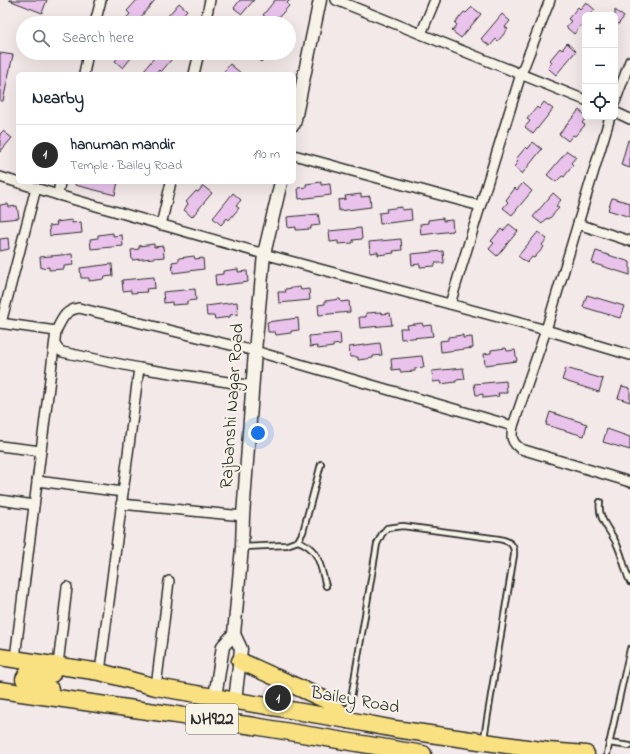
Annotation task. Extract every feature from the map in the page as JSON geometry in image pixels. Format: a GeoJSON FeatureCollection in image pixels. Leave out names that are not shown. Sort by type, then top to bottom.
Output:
{"type":"FeatureCollection","features":[{"type":"Feature","properties":{"kind":"highway","name":"Bailey Road"},"geometry":{"type":"LineString","coordinates":[[8,657],[100,672],[152,686],[348,720],[395,730],[586,754]]}},
{"type":"Feature","properties":{"kind":"highway"},"geometry":{"type":"LineString","coordinates":[[240,661],[328,701],[348,720]]}},
{"type":"Feature","properties":{"kind":"highway"},"geometry":{"type":"LineString","coordinates":[[128,707],[30,685],[25,681],[25,676],[26,674],[37,672],[152,686]]}},
{"type":"Feature","properties":{"kind":"highway","name":"NH922"},"geometry":{"type":"LineString","coordinates":[[0,690],[254,726],[423,754]]}},
{"type":"Feature","properties":{"kind":"street"},"geometry":{"type":"LineString","coordinates":[[97,16],[101,0]]}},
{"type":"Feature","properties":{"kind":"street"},"geometry":{"type":"LineString","coordinates":[[207,16],[210,0]]}},
{"type":"Feature","properties":{"kind":"street"},"geometry":{"type":"LineString","coordinates":[[296,114],[320,0]]}},
{"type":"Feature","properties":{"kind":"street"},"geometry":{"type":"LineString","coordinates":[[336,0],[582,99]]}},
{"type":"Feature","properties":{"kind":"street"},"geometry":{"type":"LineString","coordinates":[[421,34],[435,0]]}},
{"type":"Feature","properties":{"kind":"street"},"geometry":{"type":"LineString","coordinates":[[450,304],[521,74],[550,0]]}},
{"type":"Feature","properties":{"kind":"street"},"geometry":{"type":"LineString","coordinates":[[84,72],[87,60]]}},
{"type":"Feature","properties":{"kind":"street"},"geometry":{"type":"LineString","coordinates":[[194,72],[197,60]]}},
{"type":"Feature","properties":{"kind":"street"},"geometry":{"type":"LineString","coordinates":[[618,94],[630,61]]}},
{"type":"Feature","properties":{"kind":"street"},"geometry":{"type":"LineString","coordinates":[[618,113],[630,118]]}},
{"type":"Feature","properties":{"kind":"street"},"geometry":{"type":"LineString","coordinates":[[609,120],[546,330],[513,426],[511,437],[514,444],[521,449],[630,482]]}},
{"type":"Feature","properties":{"kind":"street"},"geometry":{"type":"LineString","coordinates":[[296,156],[480,206]]}},
{"type":"Feature","properties":{"kind":"street"},"geometry":{"type":"LineString","coordinates":[[0,177],[16,182]]}},
{"type":"Feature","properties":{"kind":"street"},"geometry":{"type":"LineString","coordinates":[[23,184],[264,254],[546,330],[630,356]]}},
{"type":"Feature","properties":{"kind":"street"},"geometry":{"type":"LineString","coordinates":[[58,195],[60,184]]}},
{"type":"Feature","properties":{"kind":"street"},"geometry":{"type":"LineString","coordinates":[[161,225],[170,184]]}},
{"type":"Feature","properties":{"kind":"street","name":"Rajbanshi Nagar Road"},"geometry":{"type":"LineString","coordinates":[[235,701],[241,649],[234,634],[242,547],[255,351],[264,254],[281,184]]}},
{"type":"Feature","properties":{"kind":"street"},"geometry":{"type":"LineString","coordinates":[[36,188],[0,323],[56,331]]}},
{"type":"Feature","properties":{"kind":"street"},"geometry":{"type":"LineString","coordinates":[[578,224],[630,241]]}},
{"type":"Feature","properties":{"kind":"street"},"geometry":{"type":"LineString","coordinates":[[8,657],[34,505],[56,331],[66,312],[79,308],[255,351],[513,426]]}},
{"type":"Feature","properties":{"kind":"street"},"geometry":{"type":"LineString","coordinates":[[55,344],[62,352],[139,368],[253,386]]}},
{"type":"Feature","properties":{"kind":"street"},"geometry":{"type":"LineString","coordinates":[[100,672],[139,368]]}},
{"type":"Feature","properties":{"kind":"street"},"geometry":{"type":"LineString","coordinates":[[0,446],[41,451]]}},
{"type":"Feature","properties":{"kind":"street"},"geometry":{"type":"LineString","coordinates":[[37,481],[123,492]]}},
{"type":"Feature","properties":{"kind":"street"},"geometry":{"type":"LineString","coordinates":[[0,500],[34,505]]}},
{"type":"Feature","properties":{"kind":"street"},"geometry":{"type":"LineString","coordinates":[[121,504],[243,516]]}},
{"type":"Feature","properties":{"kind":"street"},"geometry":{"type":"LineString","coordinates":[[152,686],[169,581]]}},
{"type":"Feature","properties":{"kind":"street"},"geometry":{"type":"LineString","coordinates":[[58,665],[67,587]]}},
{"type":"Feature","properties":{"kind":"street"},"geometry":{"type":"LineString","coordinates":[[215,697],[223,646],[234,634]]}},
{"type":"Feature","properties":{"kind":"lane"},"geometry":{"type":"LineString","coordinates":[[298,541],[303,532],[321,464]]}},
{"type":"Feature","properties":{"kind":"lane"},"geometry":{"type":"LineString","coordinates":[[600,502],[601,518],[619,548],[630,582]]}},
{"type":"Feature","properties":{"kind":"lane"},"geometry":{"type":"LineString","coordinates":[[348,720],[377,544],[387,528],[403,526],[499,539],[512,544],[514,548],[514,555],[483,741]]}},
{"type":"Feature","properties":{"kind":"lane"},"geometry":{"type":"LineString","coordinates":[[242,547],[287,545],[298,541],[306,544],[314,551],[326,586]]}},
{"type":"Feature","properties":{"kind":"lane"},"geometry":{"type":"LineString","coordinates":[[607,754],[630,648]]}},
{"type":"Feature","properties":{"kind":"lane"},"geometry":{"type":"LineString","coordinates":[[609,742],[630,746]]}},
{"type":"Feature","properties":{"kind":"building"},"geometry":{"type":"Polygon","coordinates":[[[9,0],[47,0],[42,13],[9,0]]]}},
{"type":"Feature","properties":{"kind":"building"},"geometry":{"type":"Polygon","coordinates":[[[137,0],[155,0],[142,16],[128,16],[130,14],[127,11],[137,0]]]}},
{"type":"Feature","properties":{"kind":"building"},"geometry":{"type":"Polygon","coordinates":[[[240,0],[254,0],[242,14],[234,8],[240,0]]]}},
{"type":"Feature","properties":{"kind":"building"},"geometry":{"type":"Polygon","coordinates":[[[275,0],[290,0],[287,3],[289,6],[280,16],[263,15],[275,0]]]}},
{"type":"Feature","properties":{"kind":"building"},"geometry":{"type":"Polygon","coordinates":[[[586,2],[595,10],[593,12],[582,12],[582,25],[574,34],[566,27],[571,21],[568,19],[578,7],[580,9],[586,2]]]}},
{"type":"Feature","properties":{"kind":"building"},"geometry":{"type":"Polygon","coordinates":[[[179,3],[187,10],[182,16],[168,16],[179,3]]]}},
{"type":"Feature","properties":{"kind":"building"},"geometry":{"type":"Polygon","coordinates":[[[472,7],[481,14],[461,38],[452,31],[457,25],[455,23],[464,12],[466,13],[472,7]]]}},
{"type":"Feature","properties":{"kind":"building"},"geometry":{"type":"Polygon","coordinates":[[[618,12],[624,17],[618,24],[618,12]]]}},
{"type":"Feature","properties":{"kind":"building"},"geometry":{"type":"Polygon","coordinates":[[[502,14],[510,21],[505,27],[508,29],[498,41],[496,39],[490,46],[481,39],[502,14]]]}},
{"type":"Feature","properties":{"kind":"building"},"geometry":{"type":"Polygon","coordinates":[[[567,43],[576,51],[556,75],[548,68],[552,62],[550,60],[560,48],[562,50],[567,43]]]}},
{"type":"Feature","properties":{"kind":"building"},"geometry":{"type":"Polygon","coordinates":[[[0,53],[13,55],[3,101],[0,101],[0,53]]]}},
{"type":"Feature","properties":{"kind":"building"},"geometry":{"type":"Polygon","coordinates":[[[116,60],[129,60],[123,68],[115,61],[116,60]]]}},
{"type":"Feature","properties":{"kind":"building"},"geometry":{"type":"Polygon","coordinates":[[[152,60],[171,60],[161,72],[159,70],[158,72],[146,72],[144,70],[152,60]]]}},
{"type":"Feature","properties":{"kind":"building"},"geometry":{"type":"Polygon","coordinates":[[[230,64],[240,72],[224,72],[230,64]]]}},
{"type":"Feature","properties":{"kind":"building"},"geometry":{"type":"Polygon","coordinates":[[[544,102],[553,109],[533,134],[525,127],[530,121],[527,119],[537,107],[539,109],[544,102]]]}},
{"type":"Feature","properties":{"kind":"building"},"geometry":{"type":"Polygon","coordinates":[[[579,110],[582,112],[582,120],[584,120],[582,123],[585,125],[575,136],[573,135],[568,141],[559,134],[579,110]]]}},
{"type":"Feature","properties":{"kind":"building"},"geometry":{"type":"Polygon","coordinates":[[[3,131],[12,138],[0,152],[0,134],[3,131]]]}},
{"type":"Feature","properties":{"kind":"building"},"geometry":{"type":"Polygon","coordinates":[[[628,140],[630,141],[630,168],[621,165],[628,140]]]}},
{"type":"Feature","properties":{"kind":"building"},"geometry":{"type":"Polygon","coordinates":[[[533,142],[542,149],[522,174],[514,167],[518,161],[516,159],[526,147],[528,149],[533,142]]]}},
{"type":"Feature","properties":{"kind":"building"},"geometry":{"type":"Polygon","coordinates":[[[567,151],[576,157],[571,163],[573,165],[564,177],[562,176],[556,182],[547,175],[567,151]]]}},
{"type":"Feature","properties":{"kind":"building"},"geometry":{"type":"Polygon","coordinates":[[[321,182],[321,185],[330,184],[331,195],[299,199],[298,188],[306,187],[306,184],[321,182]]]}},
{"type":"Feature","properties":{"kind":"building"},"geometry":{"type":"Polygon","coordinates":[[[523,183],[532,191],[512,215],[503,208],[508,202],[506,200],[515,188],[517,190],[523,183]]]}},
{"type":"Feature","properties":{"kind":"building"},"geometry":{"type":"Polygon","coordinates":[[[75,184],[118,184],[115,195],[75,184]]]}},
{"type":"Feature","properties":{"kind":"building"},"geometry":{"type":"Polygon","coordinates":[[[203,186],[212,193],[192,217],[184,210],[188,204],[186,202],[203,186]]]}},
{"type":"Feature","properties":{"kind":"building"},"geometry":{"type":"Polygon","coordinates":[[[233,193],[241,200],[236,206],[239,208],[229,220],[227,218],[221,225],[213,218],[233,193]]]}},
{"type":"Feature","properties":{"kind":"building"},"geometry":{"type":"Polygon","coordinates":[[[553,193],[561,200],[556,206],[559,208],[542,224],[533,217],[553,193]]]}},
{"type":"Feature","properties":{"kind":"building"},"geometry":{"type":"Polygon","coordinates":[[[361,194],[361,197],[370,196],[371,207],[339,211],[338,200],[346,199],[345,196],[361,194]]]}},
{"type":"Feature","properties":{"kind":"building"},"geometry":{"type":"Polygon","coordinates":[[[612,198],[630,203],[630,217],[608,210],[612,198]]]}},
{"type":"Feature","properties":{"kind":"building"},"geometry":{"type":"Polygon","coordinates":[[[8,204],[9,207],[17,206],[19,218],[0,220],[0,205],[8,204]]]}},
{"type":"Feature","properties":{"kind":"building"},"geometry":{"type":"Polygon","coordinates":[[[402,207],[402,210],[411,209],[412,220],[380,224],[379,213],[387,212],[386,209],[402,207]]]}},
{"type":"Feature","properties":{"kind":"building"},"geometry":{"type":"Polygon","coordinates":[[[318,214],[320,225],[311,226],[311,229],[296,230],[296,227],[288,228],[287,217],[318,214]]]}},
{"type":"Feature","properties":{"kind":"building"},"geometry":{"type":"Polygon","coordinates":[[[443,218],[443,221],[452,220],[453,231],[421,235],[420,224],[428,223],[428,220],[443,218]]]}},
{"type":"Feature","properties":{"kind":"building"},"geometry":{"type":"Polygon","coordinates":[[[72,220],[72,223],[81,222],[82,233],[50,236],[49,226],[57,225],[56,222],[72,220]]]}},
{"type":"Feature","properties":{"kind":"building"},"geometry":{"type":"Polygon","coordinates":[[[509,224],[518,231],[497,256],[489,249],[494,243],[491,241],[501,229],[503,231],[509,224]]]}},
{"type":"Feature","properties":{"kind":"building"},"geometry":{"type":"Polygon","coordinates":[[[361,228],[362,239],[353,240],[353,243],[338,244],[338,241],[330,242],[329,231],[361,228]]]}},
{"type":"Feature","properties":{"kind":"building"},"geometry":{"type":"Polygon","coordinates":[[[538,232],[547,239],[542,245],[544,247],[527,263],[518,256],[538,232]]]}},
{"type":"Feature","properties":{"kind":"building"},"geometry":{"type":"Polygon","coordinates":[[[113,233],[113,236],[122,235],[123,246],[91,249],[90,239],[98,238],[98,235],[113,233]]]}},
{"type":"Feature","properties":{"kind":"building"},"geometry":{"type":"Polygon","coordinates":[[[8,238],[9,249],[0,251],[0,239],[8,238]]]}},
{"type":"Feature","properties":{"kind":"building"},"geometry":{"type":"Polygon","coordinates":[[[401,239],[402,250],[393,251],[394,253],[378,255],[378,252],[370,253],[369,242],[401,239]]]}},
{"type":"Feature","properties":{"kind":"building"},"geometry":{"type":"Polygon","coordinates":[[[154,244],[154,247],[163,246],[164,257],[132,260],[131,250],[139,249],[139,246],[154,244]]]}},
{"type":"Feature","properties":{"kind":"building"},"geometry":{"type":"Polygon","coordinates":[[[443,251],[444,263],[435,263],[435,266],[420,267],[420,264],[412,265],[411,254],[443,251]]]}},
{"type":"Feature","properties":{"kind":"building"},"geometry":{"type":"Polygon","coordinates":[[[596,251],[630,262],[630,275],[592,263],[596,251]]]}},
{"type":"Feature","properties":{"kind":"building"},"geometry":{"type":"Polygon","coordinates":[[[72,254],[73,265],[64,266],[64,269],[49,270],[49,267],[41,268],[40,257],[72,254]]]}},
{"type":"Feature","properties":{"kind":"building"},"geometry":{"type":"Polygon","coordinates":[[[194,256],[195,259],[203,258],[204,269],[173,273],[172,262],[179,261],[179,258],[194,256]]]}},
{"type":"Feature","properties":{"kind":"building"},"geometry":{"type":"Polygon","coordinates":[[[112,264],[113,276],[104,277],[105,279],[89,281],[89,278],[81,278],[80,268],[112,264]]]}},
{"type":"Feature","properties":{"kind":"building"},"geometry":{"type":"Polygon","coordinates":[[[238,269],[238,272],[247,271],[248,282],[216,286],[215,275],[223,274],[223,271],[238,269]]]}},
{"type":"Feature","properties":{"kind":"building"},"geometry":{"type":"Polygon","coordinates":[[[154,277],[155,288],[146,289],[147,292],[131,293],[131,290],[123,291],[122,280],[154,277]]]}},
{"type":"Feature","properties":{"kind":"building"},"geometry":{"type":"Polygon","coordinates":[[[300,287],[301,290],[309,289],[310,300],[279,303],[278,292],[286,292],[285,289],[300,287]]]}},
{"type":"Feature","properties":{"kind":"building"},"geometry":{"type":"Polygon","coordinates":[[[195,289],[196,300],[187,301],[187,304],[172,305],[172,302],[164,303],[163,292],[195,289]]]}},
{"type":"Feature","properties":{"kind":"building"},"geometry":{"type":"Polygon","coordinates":[[[587,295],[624,306],[620,318],[583,307],[587,295]]]}},
{"type":"Feature","properties":{"kind":"building"},"geometry":{"type":"Polygon","coordinates":[[[340,299],[341,302],[349,301],[350,312],[319,315],[318,305],[325,304],[325,301],[340,299]]]}},
{"type":"Feature","properties":{"kind":"building"},"geometry":{"type":"Polygon","coordinates":[[[237,302],[238,314],[230,315],[230,317],[215,319],[214,316],[207,316],[206,306],[237,302]]]}},
{"type":"Feature","properties":{"kind":"building"},"geometry":{"type":"Polygon","coordinates":[[[381,312],[382,314],[390,313],[392,325],[360,328],[359,317],[366,317],[366,313],[381,312]]]}},
{"type":"Feature","properties":{"kind":"building"},"geometry":{"type":"Polygon","coordinates":[[[298,318],[299,330],[291,331],[291,333],[276,335],[275,332],[268,332],[267,322],[298,318]]]}},
{"type":"Feature","properties":{"kind":"building"},"geometry":{"type":"Polygon","coordinates":[[[422,323],[423,326],[431,325],[433,336],[401,339],[400,328],[408,328],[407,325],[422,323]]]}},
{"type":"Feature","properties":{"kind":"building"},"geometry":{"type":"Polygon","coordinates":[[[340,333],[341,344],[333,345],[333,347],[318,349],[317,346],[310,347],[309,336],[340,333]]]}},
{"type":"Feature","properties":{"kind":"building"},"geometry":{"type":"Polygon","coordinates":[[[463,335],[463,338],[472,337],[473,348],[441,352],[440,341],[448,340],[448,337],[463,335]]]}},
{"type":"Feature","properties":{"kind":"building"},"geometry":{"type":"Polygon","coordinates":[[[380,343],[382,355],[358,360],[358,357],[350,357],[349,347],[380,343]]]}},
{"type":"Feature","properties":{"kind":"building"},"geometry":{"type":"Polygon","coordinates":[[[506,348],[507,351],[515,350],[517,361],[485,365],[484,354],[491,353],[491,350],[506,348]]]}},
{"type":"Feature","properties":{"kind":"building"},"geometry":{"type":"Polygon","coordinates":[[[422,356],[424,367],[415,368],[415,371],[400,372],[400,369],[392,370],[391,359],[422,356]]]}},
{"type":"Feature","properties":{"kind":"building"},"geometry":{"type":"Polygon","coordinates":[[[463,368],[465,379],[441,384],[441,381],[433,382],[432,371],[463,368]]]}},
{"type":"Feature","properties":{"kind":"building"},"geometry":{"type":"Polygon","coordinates":[[[566,368],[603,379],[599,392],[562,380],[566,368]]]}},
{"type":"Feature","properties":{"kind":"building"},"geometry":{"type":"Polygon","coordinates":[[[506,381],[507,393],[498,393],[499,396],[483,398],[483,394],[476,395],[474,384],[506,381]]]}},
{"type":"Feature","properties":{"kind":"building"},"geometry":{"type":"Polygon","coordinates":[[[622,386],[630,388],[630,402],[618,398],[622,386]]]}},
{"type":"Feature","properties":{"kind":"building"},"geometry":{"type":"Polygon","coordinates":[[[550,412],[587,424],[584,436],[546,425],[550,412]]]}},
{"type":"Feature","properties":{"kind":"building"},"geometry":{"type":"Polygon","coordinates":[[[607,429],[630,437],[630,450],[603,442],[607,429]]]}},
{"type":"Feature","properties":{"kind":"place","name":"hanuman mandir"},"geometry":{"type":"Point","coordinates":[278,698]}}]}
